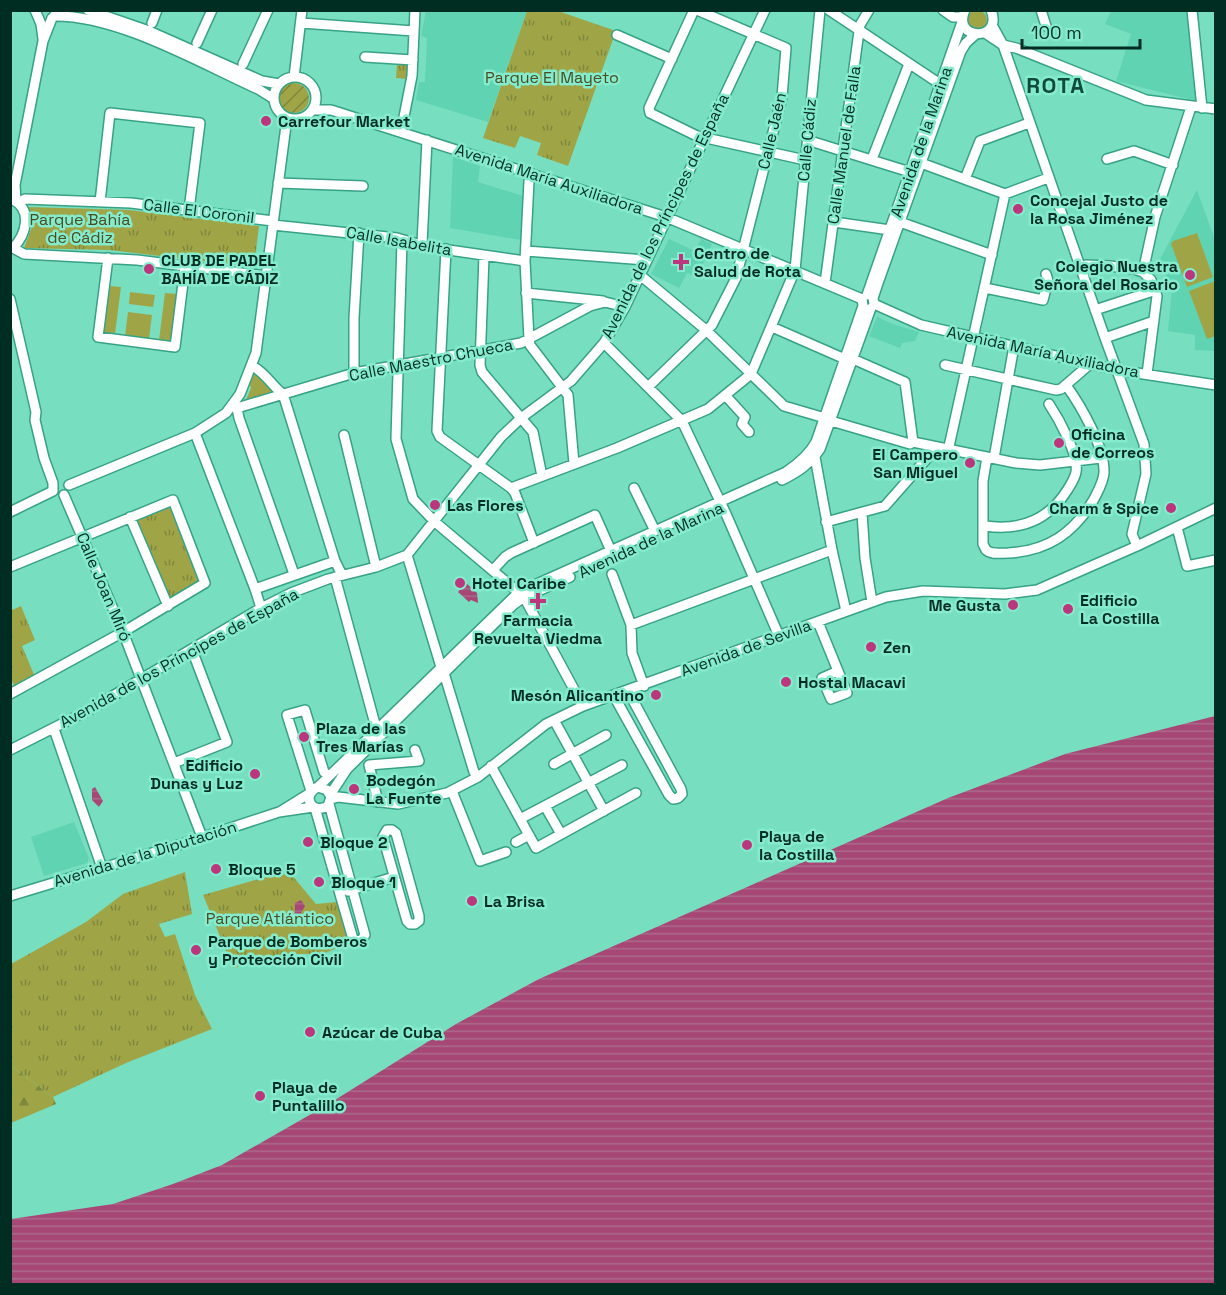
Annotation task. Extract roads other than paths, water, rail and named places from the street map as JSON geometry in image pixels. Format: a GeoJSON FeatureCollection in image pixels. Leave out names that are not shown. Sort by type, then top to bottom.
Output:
{"type":"FeatureCollection","features":[{"type":"Feature","properties":{"kind":"street"},"geometry":{"type":"LineString","coordinates":[[88,10],[149,31],[262,81],[279,84],[294,77],[300,78],[311,85],[316,97],[312,110],[304,117],[293,119],[287,118],[278,111],[274,99],[279,84]]}},
{"type":"Feature","properties":{"kind":"street"},"geometry":{"type":"LineString","coordinates":[[152,23],[157,10]]}},
{"type":"Feature","properties":{"kind":"street"},"geometry":{"type":"LineString","coordinates":[[196,43],[212,10]]}},
{"type":"Feature","properties":{"kind":"street"},"geometry":{"type":"LineString","coordinates":[[243,64],[268,10]]}},
{"type":"Feature","properties":{"kind":"street"},"geometry":{"type":"LineString","coordinates":[[294,77],[302,10]]}},
{"type":"Feature","properties":{"kind":"street"},"geometry":{"type":"LineString","coordinates":[[401,132],[413,60],[415,10]]}},
{"type":"Feature","properties":{"kind":"street"},"geometry":{"type":"LineString","coordinates":[[753,34],[696,10],[649,108],[650,112],[697,136],[805,160]]}},
{"type":"Feature","properties":{"kind":"street","name":"Avenida de los Príncipes de España"},"geometry":{"type":"LineString","coordinates":[[10,750],[54,729],[142,680],[261,608],[291,593],[407,555],[501,437],[521,418],[563,388],[604,343],[625,307],[765,10]]}},
{"type":"Feature","properties":{"kind":"street","name":"Calle Cádiz"},"geometry":{"type":"LineString","coordinates":[[751,374],[795,270],[820,10]]}},
{"type":"Feature","properties":{"kind":"street"},"geometry":{"type":"LineString","coordinates":[[829,10],[940,84]]}},
{"type":"Feature","properties":{"kind":"street","name":"Calle Manuel de Falla"},"geometry":{"type":"LineString","coordinates":[[825,283],[859,31],[869,10]]}},
{"type":"Feature","properties":{"kind":"street"},"geometry":{"type":"LineString","coordinates":[[943,10],[953,17],[963,17],[967,31],[981,34],[1003,45],[1016,48],[1146,100],[1215,110]]}},
{"type":"Feature","properties":{"kind":"street"},"geometry":{"type":"LineString","coordinates":[[991,10],[992,25],[1003,45],[1048,178],[1140,432],[1146,456],[1146,474],[1132,534],[1137,546]]}},
{"type":"Feature","properties":{"kind":"street"},"geometry":{"type":"LineString","coordinates":[[1041,10],[1046,26]]}},
{"type":"Feature","properties":{"kind":"street"},"geometry":{"type":"LineString","coordinates":[[1143,272],[1155,217],[1196,108],[1192,10]]}},
{"type":"Feature","properties":{"kind":"street"},"geometry":{"type":"LineString","coordinates":[[37,14],[45,20],[54,15],[73,16],[135,33],[258,89],[274,99]]}},
{"type":"Feature","properties":{"kind":"street"},"geometry":{"type":"LineString","coordinates":[[37,14],[43,41]]}},
{"type":"Feature","properties":{"kind":"street"},"geometry":{"type":"LineString","coordinates":[[54,15],[43,41],[14,196],[25,215],[26,225],[24,235],[11,248],[24,254],[108,258],[266,276]]}},
{"type":"Feature","properties":{"kind":"street","name":"Avenida de la Marina"},"geometry":{"type":"LineString","coordinates":[[869,302],[890,230],[963,17]]}},
{"type":"Feature","properties":{"kind":"street"},"geometry":{"type":"LineString","coordinates":[[301,23],[414,31]]}},
{"type":"Feature","properties":{"kind":"street","name":"Avenida de la Marina"},"geometry":{"type":"LineString","coordinates":[[313,790],[522,595],[655,531],[794,474],[814,457],[961,51],[966,43],[992,25]]}},
{"type":"Feature","properties":{"kind":"street","name":"Calle Jaén"},"geometry":{"type":"LineString","coordinates":[[648,387],[712,325],[736,278],[782,97],[787,52],[783,46],[753,34]]}},
{"type":"Feature","properties":{"kind":"street"},"geometry":{"type":"LineString","coordinates":[[617,35],[672,59]]}},
{"type":"Feature","properties":{"kind":"street"},"geometry":{"type":"LineString","coordinates":[[364,57],[413,60]]}},
{"type":"Feature","properties":{"kind":"street"},"geometry":{"type":"LineString","coordinates":[[872,159],[909,64]]}},
{"type":"Feature","properties":{"kind":"street","name":"Avenida María Auxiliadora"},"geometry":{"type":"LineString","coordinates":[[316,97],[331,110]]}},
{"type":"Feature","properties":{"kind":"street","name":"Avenida María Auxiliadora"},"geometry":{"type":"LineString","coordinates":[[312,110],[331,110],[666,217],[921,325],[1117,370],[1215,385]]}},
{"type":"Feature","properties":{"kind":"street"},"geometry":{"type":"LineString","coordinates":[[100,201],[110,113],[200,123],[189,210]]}},
{"type":"Feature","properties":{"kind":"street"},"geometry":{"type":"LineString","coordinates":[[69,485],[195,433],[235,407],[252,366],[258,343],[287,118]]}},
{"type":"Feature","properties":{"kind":"street"},"geometry":{"type":"LineString","coordinates":[[965,179],[980,141],[1029,123]]}},
{"type":"Feature","properties":{"kind":"street"},"geometry":{"type":"LineString","coordinates":[[422,244],[427,140]]}},
{"type":"Feature","properties":{"kind":"street"},"geometry":{"type":"LineString","coordinates":[[807,140],[910,172]]}},
{"type":"Feature","properties":{"kind":"street"},"geometry":{"type":"LineString","coordinates":[[1107,159],[1134,152],[1173,165]]}},
{"type":"Feature","properties":{"kind":"street"},"geometry":{"type":"LineString","coordinates":[[921,163],[1005,194],[1048,178]]}},
{"type":"Feature","properties":{"kind":"street"},"geometry":{"type":"LineString","coordinates":[[531,173],[525,261],[529,339],[530,345],[568,395],[574,464]]}},
{"type":"Feature","properties":{"kind":"street"},"geometry":{"type":"LineString","coordinates":[[278,183],[363,186]]}},
{"type":"Feature","properties":{"kind":"street"},"geometry":{"type":"LineString","coordinates":[[948,450],[1005,194]]}},
{"type":"Feature","properties":{"kind":"street","name":"Calle El Coronil"},"geometry":{"type":"LineString","coordinates":[[14,196],[25,199],[131,203],[273,223]]}},
{"type":"Feature","properties":{"kind":"street"},"geometry":{"type":"LineString","coordinates":[[834,222],[890,230]]}},
{"type":"Feature","properties":{"kind":"street"},"geometry":{"type":"LineString","coordinates":[[900,222],[992,255]]}},
{"type":"Feature","properties":{"kind":"street","name":"Calle Isabelita"},"geometry":{"type":"LineString","coordinates":[[273,223],[398,238],[428,247],[525,261]]}},
{"type":"Feature","properties":{"kind":"street"},"geometry":{"type":"LineString","coordinates":[[354,373],[354,318],[359,233]]}},
{"type":"Feature","properties":{"kind":"street"},"geometry":{"type":"LineString","coordinates":[[402,241],[396,439],[413,499],[435,522],[522,595],[584,706]]}},
{"type":"Feature","properties":{"kind":"street"},"geometry":{"type":"LineString","coordinates":[[446,249],[437,431],[440,437],[511,488],[534,543]]}},
{"type":"Feature","properties":{"kind":"street"},"geometry":{"type":"LineString","coordinates":[[526,250],[646,260]]}},
{"type":"Feature","properties":{"kind":"street"},"geometry":{"type":"LineString","coordinates":[[484,256],[479,352],[482,372],[533,432],[542,476]]}},
{"type":"Feature","properties":{"kind":"street"},"geometry":{"type":"LineString","coordinates":[[108,258],[98,337],[175,347],[185,267]]}},
{"type":"Feature","properties":{"kind":"street"},"geometry":{"type":"LineString","coordinates":[[1080,267],[1110,266],[1134,269],[1143,272],[1151,280],[1156,290],[1147,374]]}},
{"type":"Feature","properties":{"kind":"street"},"geometry":{"type":"LineString","coordinates":[[985,288],[1043,300],[1048,281],[1046,274]]}},
{"type":"Feature","properties":{"kind":"street"},"geometry":{"type":"LineString","coordinates":[[640,275],[706,330],[784,406],[910,444],[913,442],[990,458],[1040,465],[1101,458]]}},
{"type":"Feature","properties":{"kind":"street"},"geometry":{"type":"LineString","coordinates":[[1095,310],[1156,290]]}},
{"type":"Feature","properties":{"kind":"street"},"geometry":{"type":"LineString","coordinates":[[526,293],[596,300],[625,307]]}},
{"type":"Feature","properties":{"kind":"street"},"geometry":{"type":"LineString","coordinates":[[10,299],[44,458],[59,496],[69,490],[69,485]]}},
{"type":"Feature","properties":{"kind":"street","name":"Calle Maestro Chueca"},"geometry":{"type":"LineString","coordinates":[[235,407],[354,373],[521,343],[590,306],[605,302]]}},
{"type":"Feature","properties":{"kind":"street"},"geometry":{"type":"LineString","coordinates":[[1105,338],[1154,321]]}},
{"type":"Feature","properties":{"kind":"street"},"geometry":{"type":"LineString","coordinates":[[772,327],[904,382],[913,442]]}},
{"type":"Feature","properties":{"kind":"street"},"geometry":{"type":"LineString","coordinates":[[604,343],[682,421],[779,636]]}},
{"type":"Feature","properties":{"kind":"street"},"geometry":{"type":"LineString","coordinates":[[1014,346],[983,481],[985,526],[983,544],[989,553],[1016,553],[1050,543],[1072,529],[1089,507],[1103,480],[1104,471],[1101,458],[1087,417],[1066,385]]}},
{"type":"Feature","properties":{"kind":"street"},"geometry":{"type":"LineString","coordinates":[[945,365],[1056,390],[1066,385],[1090,364]]}},
{"type":"Feature","properties":{"kind":"street"},"geometry":{"type":"LineString","coordinates":[[252,366],[283,394],[335,561],[375,724],[379,728]]}},
{"type":"Feature","properties":{"kind":"street"},"geometry":{"type":"LineString","coordinates":[[511,488],[708,409],[751,374]]}},
{"type":"Feature","properties":{"kind":"street"},"geometry":{"type":"LineString","coordinates":[[725,395],[745,417],[742,424],[749,432]]}},
{"type":"Feature","properties":{"kind":"street"},"geometry":{"type":"LineString","coordinates":[[985,526],[1014,526],[1047,514],[1056,506],[1074,480],[1077,472],[1076,462],[1063,428],[1049,404]]}},
{"type":"Feature","properties":{"kind":"street"},"geometry":{"type":"LineString","coordinates":[[235,407],[294,574]]}},
{"type":"Feature","properties":{"kind":"street","name":"Avenida de la Marina"},"geometry":{"type":"LineString","coordinates":[[522,595],[786,472],[812,450],[828,420]]}},
{"type":"Feature","properties":{"kind":"street"},"geometry":{"type":"LineString","coordinates":[[195,433],[261,608]]}},
{"type":"Feature","properties":{"kind":"street"},"geometry":{"type":"LineString","coordinates":[[344,435],[376,567]]}},
{"type":"Feature","properties":{"kind":"street"},"geometry":{"type":"LineString","coordinates":[[826,522],[885,506],[936,448]]}},
{"type":"Feature","properties":{"kind":"street"},"geometry":{"type":"LineString","coordinates":[[814,457],[846,611]]}},
{"type":"Feature","properties":{"kind":"street"},"geometry":{"type":"LineString","coordinates":[[10,512],[63,479],[69,485]]}},
{"type":"Feature","properties":{"kind":"street"},"geometry":{"type":"LineString","coordinates":[[634,488],[655,531]]}},
{"type":"Feature","properties":{"kind":"street","name":"Calle Joan Miró"},"geometry":{"type":"LineString","coordinates":[[64,495],[123,632],[202,837]]}},
{"type":"Feature","properties":{"kind":"street"},"geometry":{"type":"LineString","coordinates":[[10,567],[173,500],[205,583],[123,632],[11,691]]}},
{"type":"Feature","properties":{"kind":"street","name":"Avenida de Sevilla"},"geometry":{"type":"LineString","coordinates":[[330,799],[338,797],[408,803],[452,791],[478,777],[533,733],[584,706],[846,611],[900,594],[923,591],[1020,593],[1054,584],[1215,508]]}},
{"type":"Feature","properties":{"kind":"street"},"geometry":{"type":"LineString","coordinates":[[862,513],[865,558],[872,602]]}},
{"type":"Feature","properties":{"kind":"street"},"geometry":{"type":"LineString","coordinates":[[493,570],[504,557],[595,515],[611,551]]}},
{"type":"Feature","properties":{"kind":"street"},"geometry":{"type":"LineString","coordinates":[[130,517],[168,606]]}},
{"type":"Feature","properties":{"kind":"street"},"geometry":{"type":"LineString","coordinates":[[1177,527],[1187,566],[1215,560]]}},
{"type":"Feature","properties":{"kind":"street"},"geometry":{"type":"LineString","coordinates":[[631,625],[832,550]]}},
{"type":"Feature","properties":{"kind":"street"},"geometry":{"type":"LineString","coordinates":[[407,555],[474,772],[478,777]]}},
{"type":"Feature","properties":{"kind":"street"},"geometry":{"type":"LineString","coordinates":[[255,589],[335,561]]}},
{"type":"Feature","properties":{"kind":"street"},"geometry":{"type":"LineString","coordinates":[[612,574],[631,625],[632,653],[644,686]]}},
{"type":"Feature","properties":{"kind":"street"},"geometry":{"type":"LineString","coordinates":[[818,622],[838,671]]}},
{"type":"Feature","properties":{"kind":"street"},"geometry":{"type":"LineString","coordinates":[[174,763],[227,742],[192,650]]}},
{"type":"Feature","properties":{"kind":"street","name":"Avenida de la Marina"},"geometry":{"type":"LineString","coordinates":[[330,799],[347,769],[442,670]]}},
{"type":"Feature","properties":{"kind":"street"},"geometry":{"type":"LineString","coordinates":[[614,696],[669,795],[673,799],[678,798],[682,794],[681,789],[628,691]]}},
{"type":"Feature","properties":{"kind":"street"},"geometry":{"type":"LineString","coordinates":[[313,790],[324,788],[330,799],[365,935],[361,941],[353,939],[314,808],[309,800],[313,790],[287,715],[305,710],[324,772],[329,777]]}},
{"type":"Feature","properties":{"kind":"street"},"geometry":{"type":"LineString","coordinates":[[554,720],[604,811]]}},
{"type":"Feature","properties":{"kind":"street"},"geometry":{"type":"LineString","coordinates":[[54,729],[102,868]]}},
{"type":"Feature","properties":{"kind":"street"},"geometry":{"type":"LineString","coordinates":[[554,764],[606,735]]}},
{"type":"Feature","properties":{"kind":"street"},"geometry":{"type":"LineString","coordinates":[[378,802],[369,765],[419,762],[415,750]]}},
{"type":"Feature","properties":{"kind":"street"},"geometry":{"type":"LineString","coordinates":[[520,819],[622,765]]}},
{"type":"Feature","properties":{"kind":"street"},"geometry":{"type":"LineString","coordinates":[[491,766],[536,848],[636,793]]}},
{"type":"Feature","properties":{"kind":"street","name":"Avenida de la Diputación"},"geometry":{"type":"LineString","coordinates":[[279,812],[313,790]]}},
{"type":"Feature","properties":{"kind":"street"},"geometry":{"type":"LineString","coordinates":[[452,791],[476,862],[506,852]]}},
{"type":"Feature","properties":{"kind":"street"},"geometry":{"type":"LineString","coordinates":[[314,808],[322,809],[330,799]]}},
{"type":"Feature","properties":{"kind":"street"},"geometry":{"type":"LineString","coordinates":[[545,806],[561,834]]}},
{"type":"Feature","properties":{"kind":"street","name":"Avenida de la Diputación"},"geometry":{"type":"LineString","coordinates":[[10,896],[279,812],[314,808]]}},
{"type":"Feature","properties":{"kind":"street"},"geometry":{"type":"LineString","coordinates":[[387,830],[396,833],[419,916],[419,921],[415,924],[407,921],[394,877],[383,837],[387,830]]}},
{"type":"Feature","properties":{"kind":"street"},"geometry":{"type":"LineString","coordinates":[[516,842],[529,835]]}},
{"type":"Feature","properties":{"kind":"street"},"geometry":{"type":"LineString","coordinates":[[340,893],[394,877]]}},
{"type":"Feature","properties":{"kind":"place","name":"Carrefour Market"},"geometry":{"type":"Point","coordinates":[266,121]}},
{"type":"Feature","properties":{"kind":"place","name":"Concejal Justo de la Rosa Jiménez"},"geometry":{"type":"Point","coordinates":[1018,209]}},
{"type":"Feature","properties":{"kind":"place","name":"Centro de Salud de Rota"},"geometry":{"type":"Point","coordinates":[681,262]}},
{"type":"Feature","properties":{"kind":"place","name":"CLUB DE PADEL BAHÍA DE CÁDIZ"},"geometry":{"type":"Point","coordinates":[149,269]}},
{"type":"Feature","properties":{"kind":"place","name":"Colegio Nuestra Señora del Rosario"},"geometry":{"type":"Point","coordinates":[1190,275]}},
{"type":"Feature","properties":{"kind":"place","name":"Oficina de Correos"},"geometry":{"type":"Point","coordinates":[1059,443]}},
{"type":"Feature","properties":{"kind":"place","name":"El Campero San Miguel"},"geometry":{"type":"Point","coordinates":[970,463]}},
{"type":"Feature","properties":{"kind":"place","name":"Las Flores"},"geometry":{"type":"Point","coordinates":[435,505]}},
{"type":"Feature","properties":{"kind":"place","name":"Charm & Spice"},"geometry":{"type":"Point","coordinates":[1171,508]}},
{"type":"Feature","properties":{"kind":"place","name":"Hotel Caribe"},"geometry":{"type":"Point","coordinates":[460,583]}},
{"type":"Feature","properties":{"kind":"place","name":"Farmacia Revuelta Viedma"},"geometry":{"type":"Point","coordinates":[538,601]}},
{"type":"Feature","properties":{"kind":"place","name":"Me Gusta"},"geometry":{"type":"Point","coordinates":[1013,605]}},
{"type":"Feature","properties":{"kind":"place","name":"Edificio La Costilla"},"geometry":{"type":"Point","coordinates":[1068,609]}},
{"type":"Feature","properties":{"kind":"place","name":"Zen"},"geometry":{"type":"Point","coordinates":[871,647]}},
{"type":"Feature","properties":{"kind":"place","name":"Hostal Macavi"},"geometry":{"type":"Point","coordinates":[786,682]}},
{"type":"Feature","properties":{"kind":"place","name":"Mesón Alicantino"},"geometry":{"type":"Point","coordinates":[656,695]}},
{"type":"Feature","properties":{"kind":"place","name":"Plaza de las Tres Marías"},"geometry":{"type":"Point","coordinates":[304,737]}},
{"type":"Feature","properties":{"kind":"place","name":"Edificio Dunas y Luz"},"geometry":{"type":"Point","coordinates":[255,774]}},
{"type":"Feature","properties":{"kind":"place","name":"Bodegón La Fuente"},"geometry":{"type":"Point","coordinates":[354,789]}},
{"type":"Feature","properties":{"kind":"place","name":"Bloque 2"},"geometry":{"type":"Point","coordinates":[308,842]}},
{"type":"Feature","properties":{"kind":"place","name":"Playa de la Costilla"},"geometry":{"type":"Point","coordinates":[747,845]}},
{"type":"Feature","properties":{"kind":"place","name":"Bloque 5"},"geometry":{"type":"Point","coordinates":[216,869]}},
{"type":"Feature","properties":{"kind":"place","name":"Bloque 1"},"geometry":{"type":"Point","coordinates":[319,882]}},
{"type":"Feature","properties":{"kind":"place","name":"La Brisa"},"geometry":{"type":"Point","coordinates":[472,901]}},
{"type":"Feature","properties":{"kind":"place","name":"Parque de Bomberos y Protección Civil"},"geometry":{"type":"Point","coordinates":[196,950]}},
{"type":"Feature","properties":{"kind":"place","name":"Azúcar de Cuba"},"geometry":{"type":"Point","coordinates":[310,1032]}},
{"type":"Feature","properties":{"kind":"place","name":"Playa de Puntalillo"},"geometry":{"type":"Point","coordinates":[260,1096]}},
{"type":"Feature","properties":{"kind":"district","name":"ROTA"},"geometry":{"type":"Point","coordinates":[1056,85]}},
{"type":"Feature","properties":{"kind":"park label","name":"Parque El Mayeto"},"geometry":{"type":"Point","coordinates":[552,77]}},
{"type":"Feature","properties":{"kind":"park label","name":"Parque Bahía de Cádiz"},"geometry":{"type":"Point","coordinates":[80,228]}},
{"type":"Feature","properties":{"kind":"park label","name":"Parque Atlántico"},"geometry":{"type":"Point","coordinates":[270,918]}}]}
